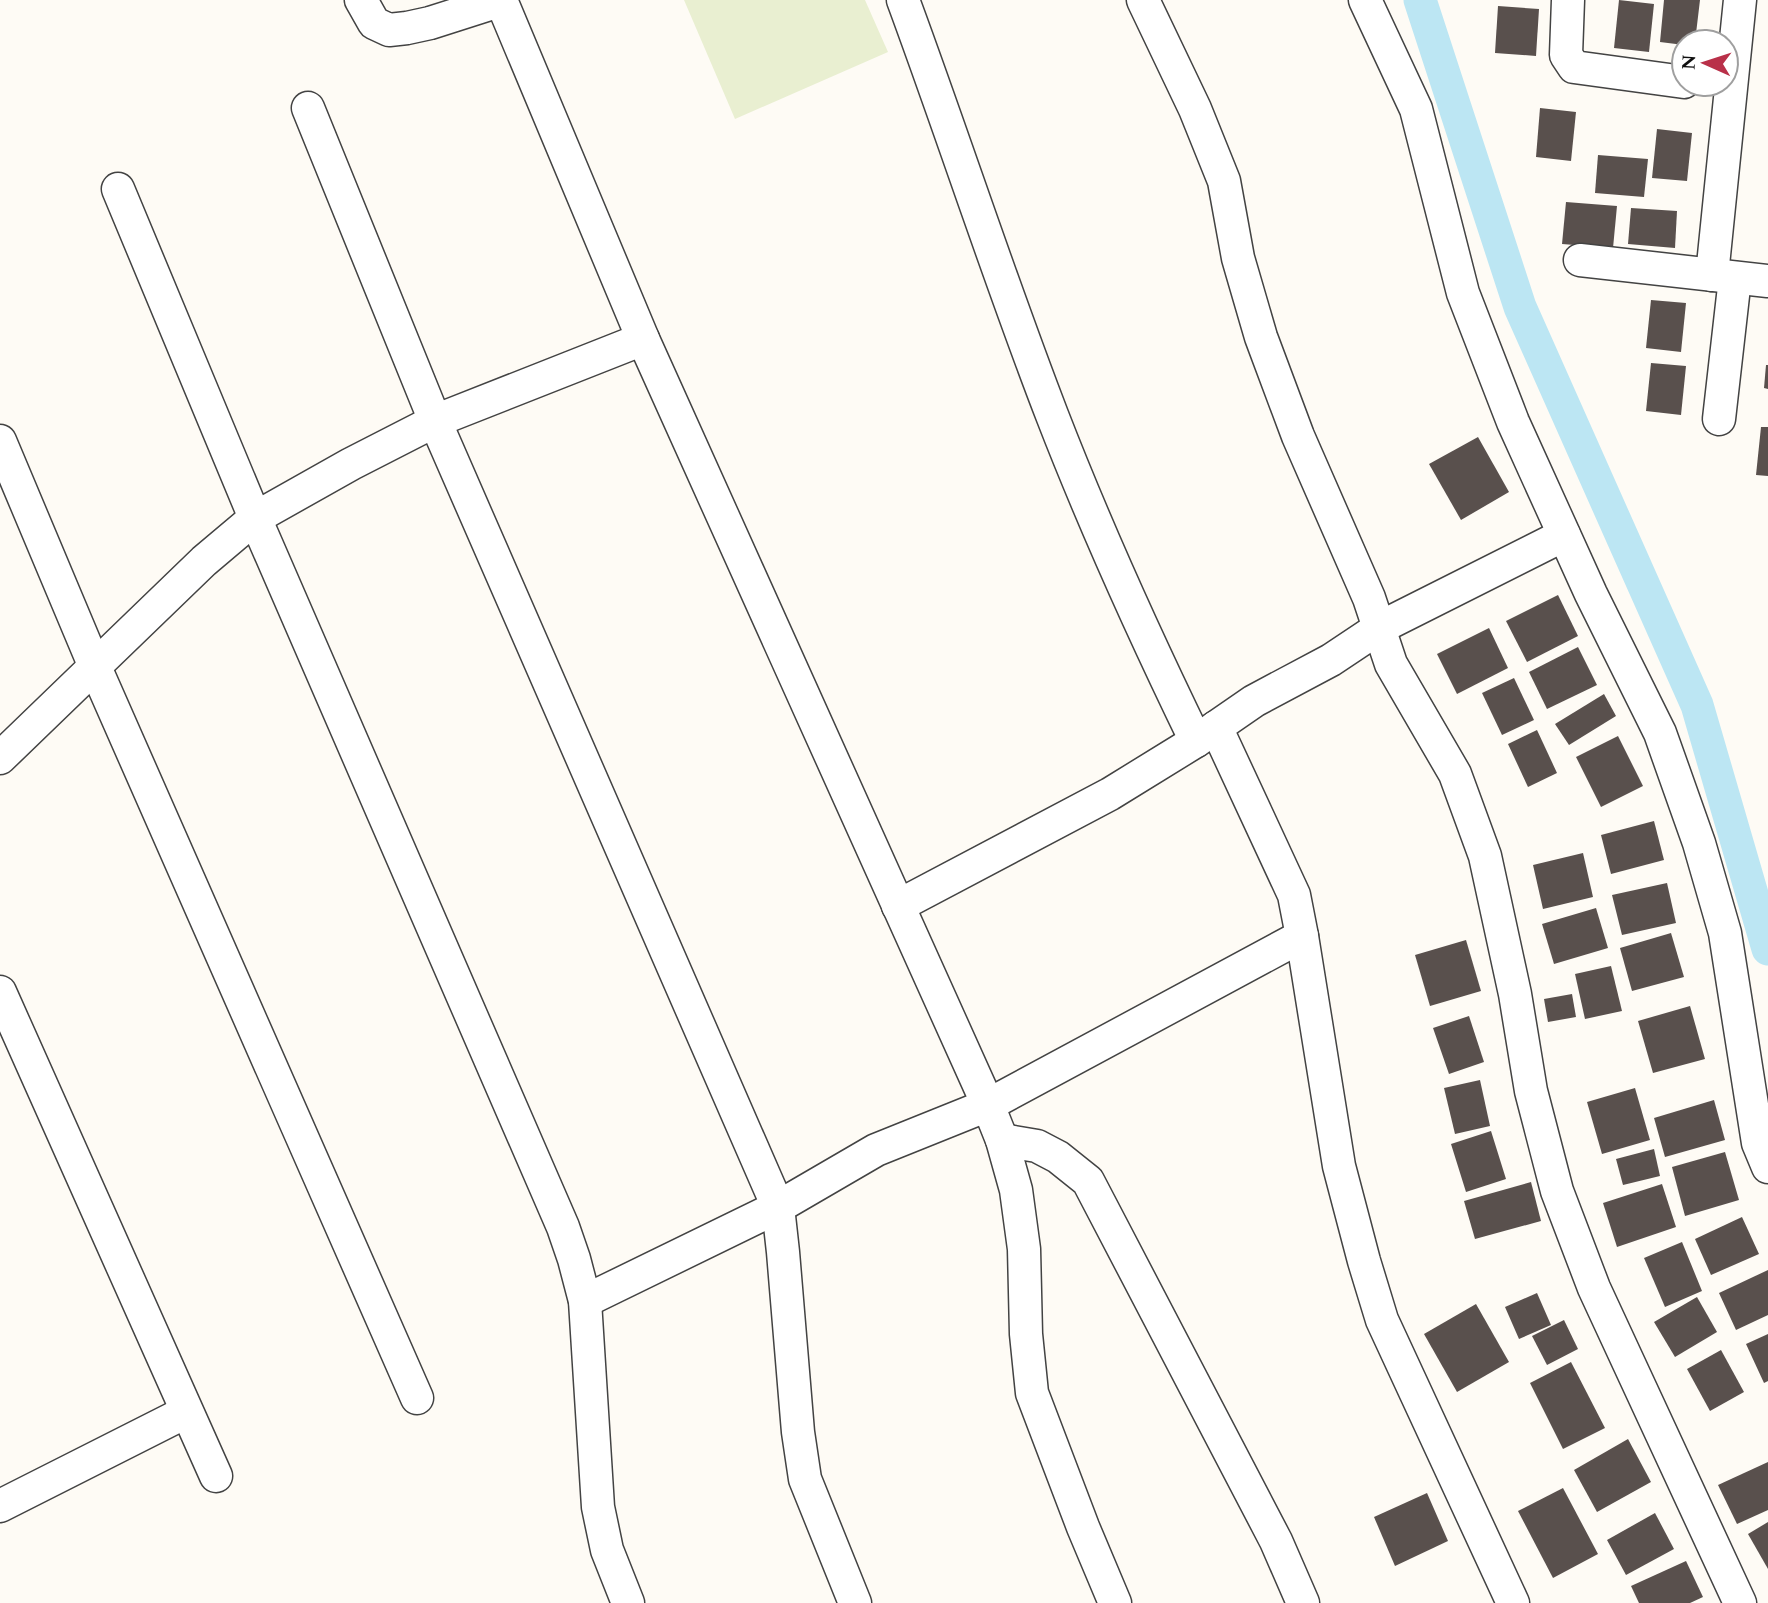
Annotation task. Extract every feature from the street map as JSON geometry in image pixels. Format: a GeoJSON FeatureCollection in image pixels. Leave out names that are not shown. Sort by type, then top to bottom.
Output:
{"type":"FeatureCollection","features":[{"type":"Feature","properties":{"kind":"street"},"geometry":{"type":"LineString","coordinates":[[361,0],[374,23],[389,30],[430,23],[502,0],[643,339],[1002,1140],[1016,1191],[1024,1250],[1026,1334],[1032,1394],[1115,1603]]}},
{"type":"Feature","properties":{"kind":"street"},"geometry":{"type":"LineString","coordinates":[[903,0],[1057,427],[1108,551],[1156,658],[1206,734],[1294,895],[1339,1166],[1382,1320],[1513,1603]]}},
{"type":"Feature","properties":{"kind":"street"},"geometry":{"type":"LineString","coordinates":[[1143,0],[1195,109],[1224,181],[1238,258],[1261,337],[1298,436],[1369,598],[1391,664],[1455,774],[1485,856],[1531,1091],[1557,1191],[1594,1288],[1740,1603]]}},
{"type":"Feature","properties":{"kind":"street"},"geometry":{"type":"LineString","coordinates":[[1365,0],[1416,109],[1463,293],[1513,422],[1591,594],[1660,733],[1699,842],[1725,933],[1758,1143],[1768,1167]]}},
{"type":"Feature","properties":{"kind":"street"},"geometry":{"type":"LineString","coordinates":[[1568,0],[1566,55],[1574,67],[1670,80]]}},
{"type":"Feature","properties":{"kind":"street"},"geometry":{"type":"LineString","coordinates":[[1733,28],[1740,0]]}},
{"type":"Feature","properties":{"kind":"street"},"geometry":{"type":"LineString","coordinates":[[1718,98],[1724,276],[1719,419]]}},
{"type":"Feature","properties":{"kind":"street"},"geometry":{"type":"LineString","coordinates":[[308,108],[435,421],[778,1207],[798,1432],[805,1479],[855,1603]]}},
{"type":"Feature","properties":{"kind":"street"},"geometry":{"type":"LineString","coordinates":[[118,189],[255,518],[563,1227],[585,1301],[598,1507],[607,1550],[628,1603]]}},
{"type":"Feature","properties":{"kind":"street"},"geometry":{"type":"LineString","coordinates":[[1580,260],[1768,281]]}},
{"type":"Feature","properties":{"kind":"street"},"geometry":{"type":"LineString","coordinates":[[0,758],[204,561],[255,518],[435,421],[643,339]]}},
{"type":"Feature","properties":{"kind":"street"},"geometry":{"type":"LineString","coordinates":[[0,441],[95,667],[417,1398]]}},
{"type":"Feature","properties":{"kind":"street"},"geometry":{"type":"LineString","coordinates":[[898,906],[1110,794],[1254,701],[1331,660],[1379,628],[1564,535]]}},
{"type":"Feature","properties":{"kind":"street"},"geometry":{"type":"LineString","coordinates":[[585,1301],[778,1207],[876,1150],[988,1105],[1302,936]]}},
{"type":"Feature","properties":{"kind":"street"},"geometry":{"type":"LineString","coordinates":[[0,992],[216,1476]]}},
{"type":"Feature","properties":{"kind":"street"},"geometry":{"type":"LineString","coordinates":[[1002,1140],[1037,1146],[1058,1157],[1088,1181],[1276,1541],[1303,1603]]}},
{"type":"Feature","properties":{"kind":"street"},"geometry":{"type":"LineString","coordinates":[[0,1506],[186,1412]]}},
{"type":"Feature","properties":{"kind":"green space"},"geometry":{"type":"Polygon","coordinates":[[[684,0],[865,0],[888,52],[735,119],[684,0]]]}},
{"type":"Feature","properties":{"kind":"building"},"geometry":{"type":"Polygon","coordinates":[[[1619,0],[1654,4],[1649,52],[1614,48],[1619,0]]]}},
{"type":"Feature","properties":{"kind":"building"},"geometry":{"type":"Polygon","coordinates":[[[1664,0],[1700,0],[1697,28],[1670,28],[1670,43],[1660,42],[1664,0]]]}},
{"type":"Feature","properties":{"kind":"building"},"geometry":{"type":"Polygon","coordinates":[[[1498,6],[1539,9],[1536,56],[1495,53],[1498,6]]]}},
{"type":"Feature","properties":{"kind":"building"},"geometry":{"type":"Polygon","coordinates":[[[1540,108],[1576,112],[1571,161],[1536,157],[1540,108]]]}},
{"type":"Feature","properties":{"kind":"building"},"geometry":{"type":"Polygon","coordinates":[[[1657,129],[1692,133],[1687,181],[1652,178],[1657,129]]]}},
{"type":"Feature","properties":{"kind":"building"},"geometry":{"type":"Polygon","coordinates":[[[1598,155],[1648,159],[1644,197],[1595,193],[1598,155]]]}},
{"type":"Feature","properties":{"kind":"building"},"geometry":{"type":"Polygon","coordinates":[[[1566,202],[1617,206],[1613,248],[1562,244],[1566,202]]]}},
{"type":"Feature","properties":{"kind":"building"},"geometry":{"type":"Polygon","coordinates":[[[1631,208],[1677,211],[1675,248],[1628,244],[1631,208]]]}},
{"type":"Feature","properties":{"kind":"building"},"geometry":{"type":"Polygon","coordinates":[[[1651,300],[1686,303],[1681,352],[1646,348],[1651,300]]]}},
{"type":"Feature","properties":{"kind":"building"},"geometry":{"type":"Polygon","coordinates":[[[1651,363],[1686,366],[1681,415],[1646,411],[1651,363]]]}},
{"type":"Feature","properties":{"kind":"building"},"geometry":{"type":"Polygon","coordinates":[[[1768,365],[1768,389],[1764,388],[1768,365]]]}},
{"type":"Feature","properties":{"kind":"building"},"geometry":{"type":"Polygon","coordinates":[[[1761,427],[1768,427],[1768,476],[1756,475],[1761,427]]]}},
{"type":"Feature","properties":{"kind":"building"},"geometry":{"type":"Polygon","coordinates":[[[1478,437],[1509,492],[1461,520],[1429,464],[1478,437]]]}},
{"type":"Feature","properties":{"kind":"building"},"geometry":{"type":"Polygon","coordinates":[[[1558,595],[1578,636],[1527,662],[1506,621],[1558,595]]]}},
{"type":"Feature","properties":{"kind":"building"},"geometry":{"type":"Polygon","coordinates":[[[1489,628],[1508,668],[1457,694],[1437,654],[1489,628]]]}},
{"type":"Feature","properties":{"kind":"building"},"geometry":{"type":"Polygon","coordinates":[[[1578,647],[1597,685],[1547,709],[1529,672],[1578,647]]]}},
{"type":"Feature","properties":{"kind":"building"},"geometry":{"type":"Polygon","coordinates":[[[1514,678],[1534,720],[1502,735],[1482,693],[1514,678]]]}},
{"type":"Feature","properties":{"kind":"building"},"geometry":{"type":"Polygon","coordinates":[[[1604,694],[1616,716],[1569,745],[1555,724],[1604,694]]]}},
{"type":"Feature","properties":{"kind":"building"},"geometry":{"type":"Polygon","coordinates":[[[1537,730],[1557,773],[1528,787],[1508,744],[1537,730]]]}},
{"type":"Feature","properties":{"kind":"building"},"geometry":{"type":"Polygon","coordinates":[[[1618,736],[1643,786],[1601,807],[1576,757],[1618,736]]]}},
{"type":"Feature","properties":{"kind":"building"},"geometry":{"type":"Polygon","coordinates":[[[1654,821],[1664,860],[1611,874],[1601,835],[1654,821]]]}},
{"type":"Feature","properties":{"kind":"building"},"geometry":{"type":"Polygon","coordinates":[[[1583,853],[1593,897],[1543,909],[1533,865],[1583,853]]]}},
{"type":"Feature","properties":{"kind":"building"},"geometry":{"type":"Polygon","coordinates":[[[1667,883],[1676,923],[1622,935],[1612,895],[1667,883]]]}},
{"type":"Feature","properties":{"kind":"building"},"geometry":{"type":"Polygon","coordinates":[[[1596,908],[1608,948],[1554,964],[1542,924],[1596,908]]]}},
{"type":"Feature","properties":{"kind":"building"},"geometry":{"type":"Polygon","coordinates":[[[1671,933],[1684,977],[1632,991],[1620,948],[1671,933]]]}},
{"type":"Feature","properties":{"kind":"building"},"geometry":{"type":"Polygon","coordinates":[[[1466,940],[1481,991],[1430,1006],[1415,955],[1466,940]]]}},
{"type":"Feature","properties":{"kind":"building"},"geometry":{"type":"Polygon","coordinates":[[[1611,966],[1622,1011],[1585,1019],[1575,974],[1611,966]]]}},
{"type":"Feature","properties":{"kind":"building"},"geometry":{"type":"Polygon","coordinates":[[[1572,994],[1576,1017],[1548,1022],[1544,999],[1572,994]]]}},
{"type":"Feature","properties":{"kind":"building"},"geometry":{"type":"Polygon","coordinates":[[[1690,1006],[1705,1059],[1653,1073],[1638,1021],[1690,1006]]]}},
{"type":"Feature","properties":{"kind":"building"},"geometry":{"type":"Polygon","coordinates":[[[1469,1016],[1484,1062],[1449,1074],[1433,1028],[1469,1016]]]}},
{"type":"Feature","properties":{"kind":"building"},"geometry":{"type":"Polygon","coordinates":[[[1480,1080],[1490,1126],[1455,1134],[1444,1088],[1480,1080]]]}},
{"type":"Feature","properties":{"kind":"building"},"geometry":{"type":"Polygon","coordinates":[[[1635,1088],[1650,1140],[1602,1154],[1587,1102],[1635,1088]]]}},
{"type":"Feature","properties":{"kind":"building"},"geometry":{"type":"Polygon","coordinates":[[[1714,1100],[1725,1140],[1665,1157],[1654,1118],[1714,1100]]]}},
{"type":"Feature","properties":{"kind":"building"},"geometry":{"type":"Polygon","coordinates":[[[1491,1131],[1506,1179],[1466,1192],[1451,1144],[1491,1131]]]}},
{"type":"Feature","properties":{"kind":"building"},"geometry":{"type":"Polygon","coordinates":[[[1654,1149],[1660,1176],[1623,1185],[1616,1159],[1654,1149]]]}},
{"type":"Feature","properties":{"kind":"building"},"geometry":{"type":"Polygon","coordinates":[[[1725,1152],[1739,1200],[1685,1216],[1672,1167],[1725,1152]]]}},
{"type":"Feature","properties":{"kind":"building"},"geometry":{"type":"Polygon","coordinates":[[[1531,1182],[1541,1221],[1475,1239],[1464,1201],[1531,1182]]]}},
{"type":"Feature","properties":{"kind":"building"},"geometry":{"type":"Polygon","coordinates":[[[1662,1184],[1676,1227],[1617,1247],[1603,1203],[1662,1184]]]}},
{"type":"Feature","properties":{"kind":"building"},"geometry":{"type":"Polygon","coordinates":[[[1742,1217],[1759,1254],[1711,1275],[1695,1239],[1742,1217]]]}},
{"type":"Feature","properties":{"kind":"building"},"geometry":{"type":"Polygon","coordinates":[[[1682,1242],[1702,1291],[1665,1307],[1644,1258],[1682,1242]]]}},
{"type":"Feature","properties":{"kind":"building"},"geometry":{"type":"Polygon","coordinates":[[[1768,1270],[1768,1315],[1736,1330],[1719,1293],[1768,1270]]]}},
{"type":"Feature","properties":{"kind":"building"},"geometry":{"type":"Polygon","coordinates":[[[1537,1293],[1551,1325],[1519,1339],[1505,1307],[1537,1293]]]}},
{"type":"Feature","properties":{"kind":"building"},"geometry":{"type":"Polygon","coordinates":[[[1697,1297],[1717,1332],[1675,1357],[1654,1322],[1697,1297]]]}},
{"type":"Feature","properties":{"kind":"building"},"geometry":{"type":"Polygon","coordinates":[[[1476,1304],[1509,1362],[1457,1392],[1424,1334],[1476,1304]]]}},
{"type":"Feature","properties":{"kind":"building"},"geometry":{"type":"Polygon","coordinates":[[[1564,1320],[1578,1349],[1547,1365],[1532,1336],[1564,1320]]]}},
{"type":"Feature","properties":{"kind":"building"},"geometry":{"type":"Polygon","coordinates":[[[1768,1334],[1768,1381],[1764,1383],[1746,1344],[1768,1334]]]}},
{"type":"Feature","properties":{"kind":"building"},"geometry":{"type":"Polygon","coordinates":[[[1721,1350],[1744,1392],[1710,1411],[1687,1369],[1721,1350]]]}},
{"type":"Feature","properties":{"kind":"building"},"geometry":{"type":"Polygon","coordinates":[[[1571,1362],[1605,1428],[1563,1449],[1530,1383],[1571,1362]]]}},
{"type":"Feature","properties":{"kind":"building"},"geometry":{"type":"Polygon","coordinates":[[[1628,1439],[1651,1482],[1597,1512],[1574,1470],[1628,1439]]]}},
{"type":"Feature","properties":{"kind":"building"},"geometry":{"type":"Polygon","coordinates":[[[1768,1462],[1768,1510],[1737,1524],[1718,1485],[1768,1462]]]}},
{"type":"Feature","properties":{"kind":"building"},"geometry":{"type":"Polygon","coordinates":[[[1563,1488],[1598,1554],[1553,1578],[1518,1511],[1563,1488]]]}},
{"type":"Feature","properties":{"kind":"building"},"geometry":{"type":"Polygon","coordinates":[[[1427,1493],[1448,1541],[1395,1566],[1374,1517],[1427,1493]]]}},
{"type":"Feature","properties":{"kind":"building"},"geometry":{"type":"Polygon","coordinates":[[[1655,1513],[1674,1549],[1626,1575],[1607,1540],[1655,1513]]]}},
{"type":"Feature","properties":{"kind":"building"},"geometry":{"type":"Polygon","coordinates":[[[1768,1522],[1768,1569],[1748,1534],[1768,1522]]]}},
{"type":"Feature","properties":{"kind":"building"},"geometry":{"type":"Polygon","coordinates":[[[1686,1561],[1703,1597],[1690,1603],[1639,1603],[1631,1586],[1686,1561]]]}},
{"type":"Feature","properties":{"kind":"waterway"},"geometry":{"type":"LineString","coordinates":[[1420,0],[1520,307],[1697,705],[1768,949]]}}]}
